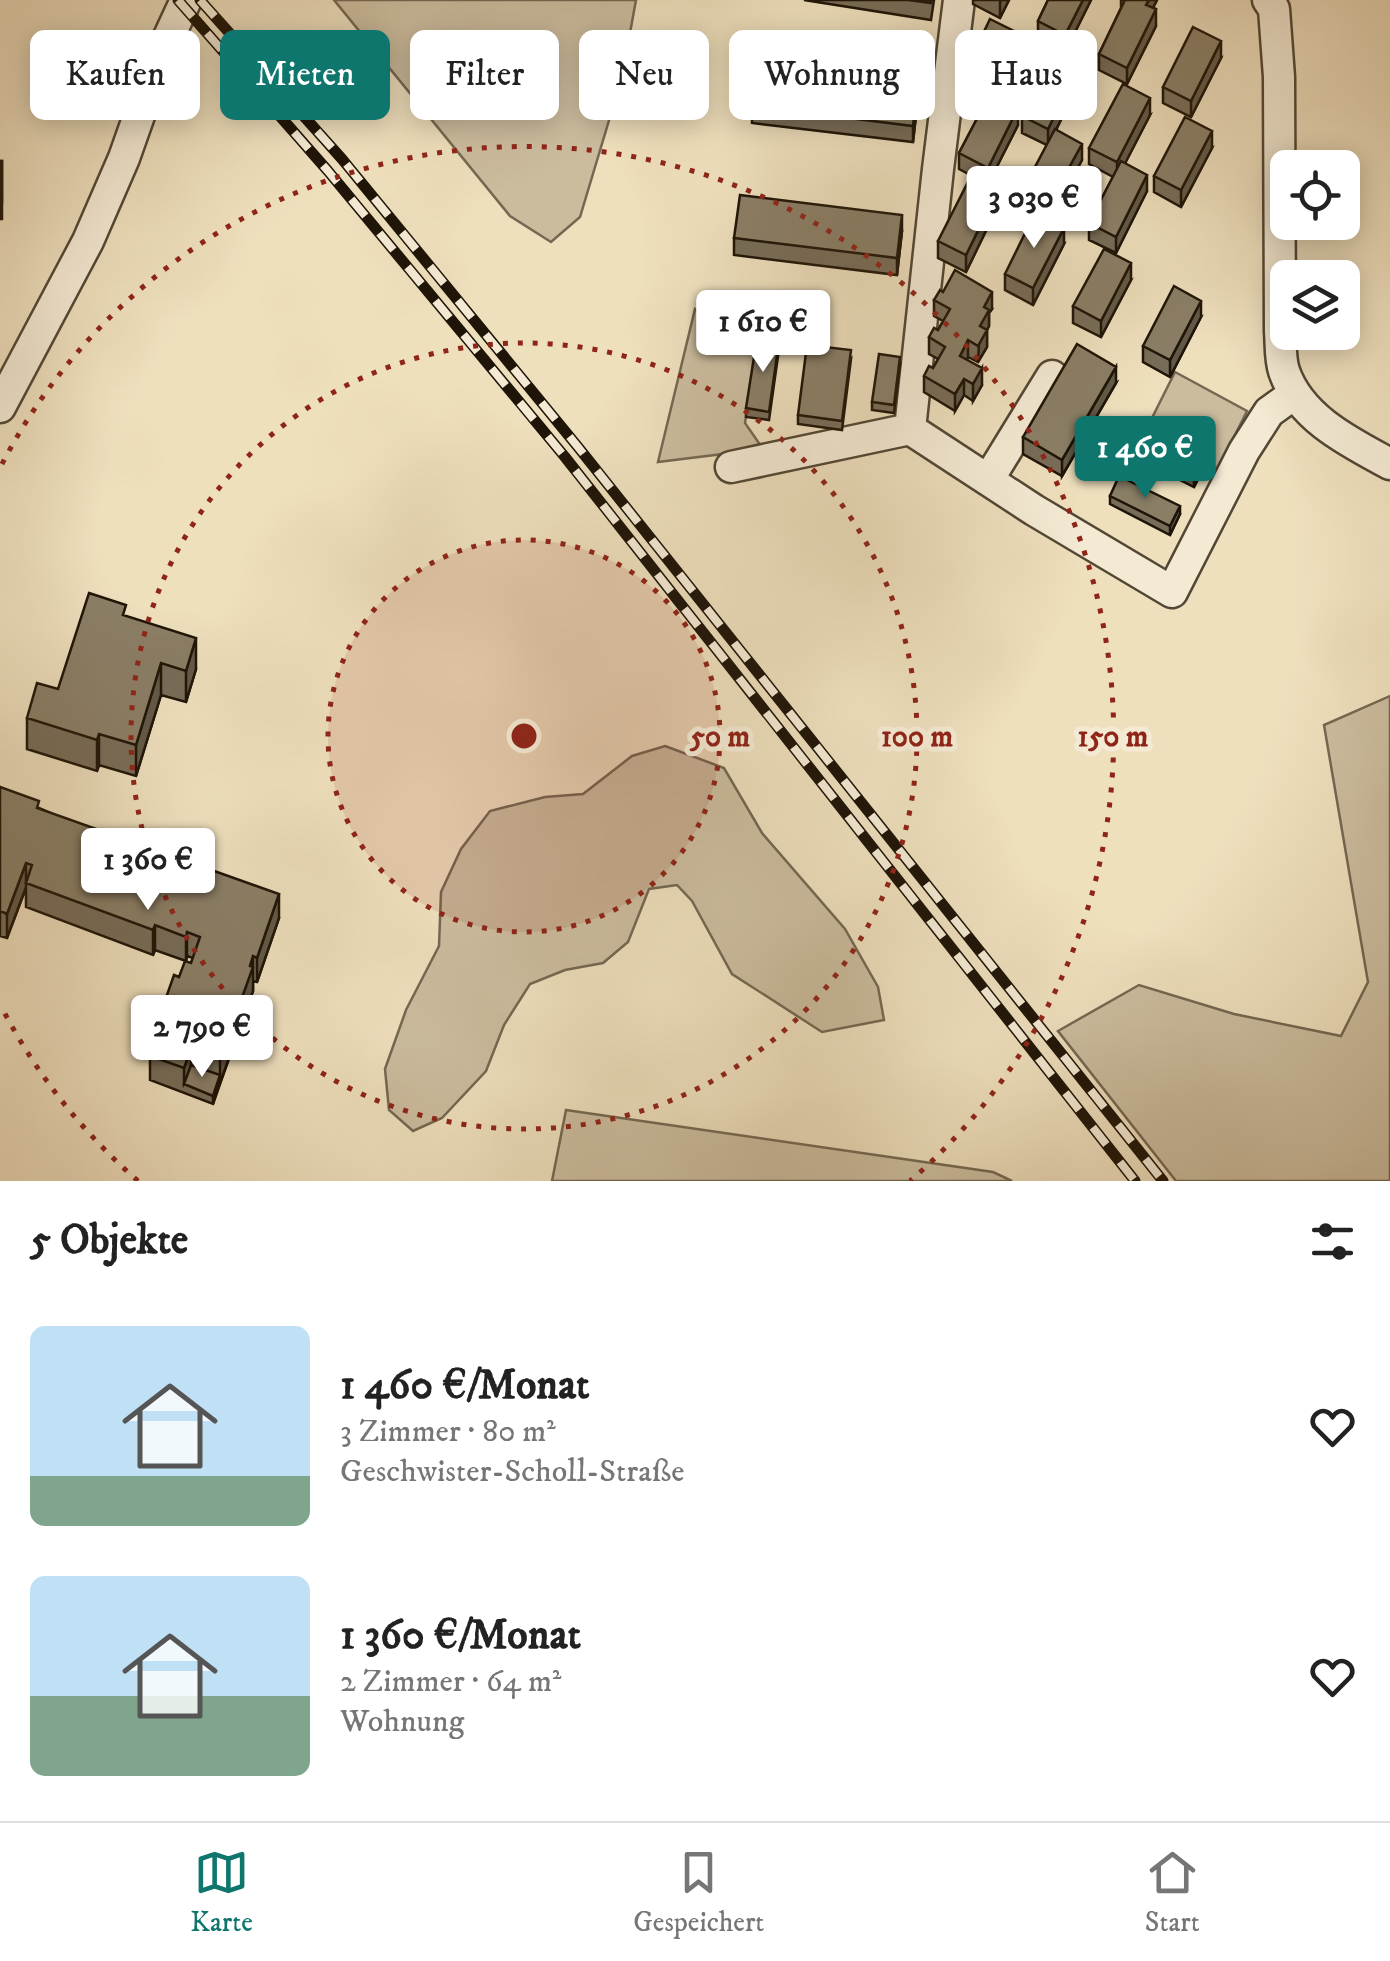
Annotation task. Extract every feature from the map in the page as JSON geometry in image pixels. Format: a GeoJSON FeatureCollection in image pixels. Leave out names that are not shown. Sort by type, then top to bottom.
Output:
{"type":"FeatureCollection","features":[{"type":"Feature","properties":{"kind":"street"},"geometry":{"type":"LineString","coordinates":[[0,407],[88,240],[186,0]]}},
{"type":"Feature","properties":{"kind":"street"},"geometry":{"type":"LineString","coordinates":[[910,429],[958,0]]}},
{"type":"Feature","properties":{"kind":"street"},"geometry":{"type":"LineString","coordinates":[[1268,0],[1274,9],[1279,77],[1282,367],[1294,394],[1322,422],[1390,464]]}},
{"type":"Feature","properties":{"kind":"street"},"geometry":{"type":"LineString","coordinates":[[988,480],[1052,376]]}},
{"type":"Feature","properties":{"kind":"street"},"geometry":{"type":"LineString","coordinates":[[731,467],[910,429],[1034,510],[1172,592],[1244,450],[1270,412],[1294,394]]}},
{"type":"Feature","properties":{"kind":"shaded area"},"geometry":{"type":"Polygon","coordinates":[[[334,0],[636,0],[631,30],[579,30],[579,120],[609,120],[580,217],[551,242],[510,216],[432,120],[559,120],[559,30],[410,30],[410,93],[390,69],[390,30],[358,30],[334,0]]]}},
{"type":"Feature","properties":{"kind":"shaded area"},"geometry":{"type":"Polygon","coordinates":[[[695,309],[757,347],[745,423],[763,449],[658,462],[695,309]]]}},
{"type":"Feature","properties":{"kind":"shaded area"},"geometry":{"type":"Polygon","coordinates":[[[1175,372],[1247,411],[1216,473],[1143,436],[1175,372]]]}},
{"type":"Feature","properties":{"kind":"shaded area"},"geometry":{"type":"Polygon","coordinates":[[[1390,696],[1390,1181],[1176,1181],[1058,1031],[1139,985],[1234,1014],[1341,1036],[1368,982],[1324,725],[1390,696]]]}},
{"type":"Feature","properties":{"kind":"shaded area"},"geometry":{"type":"Polygon","coordinates":[[[665,746],[724,768],[762,833],[845,929],[878,987],[884,1020],[822,1032],[732,974],[692,901],[677,885],[649,889],[628,942],[603,963],[565,970],[530,984],[504,1025],[486,1071],[442,1118],[413,1131],[389,1110],[385,1069],[406,1010],[439,946],[441,892],[461,849],[490,811],[545,797],[583,794],[632,756],[665,746]]]}},
{"type":"Feature","properties":{"kind":"shaded area"},"geometry":{"type":"Polygon","coordinates":[[[566,1110],[993,1172],[1012,1181],[552,1181],[566,1110]]]}},
{"type":"Feature","properties":{"kind":"building"},"geometry":{"type":"Polygon","coordinates":[[[1048,0],[1083,0],[1068,30],[1055,30],[1038,21],[1048,0]]]}},
{"type":"Feature","properties":{"kind":"building"},"geometry":{"type":"Polygon","coordinates":[[[1125,0],[1149,0],[1146,5],[1156,9],[1127,68],[1099,54],[1125,0]]]}},
{"type":"Feature","properties":{"kind":"building"},"geometry":{"type":"Polygon","coordinates":[[[990,19],[1012,30],[985,30],[990,19]]]}},
{"type":"Feature","properties":{"kind":"building"},"geometry":{"type":"Polygon","coordinates":[[[1193,27],[1221,41],[1191,101],[1163,87],[1193,27]]]}},
{"type":"Feature","properties":{"kind":"building"},"geometry":{"type":"Polygon","coordinates":[[[1123,84],[1150,98],[1117,162],[1089,148],[1123,84]]]}},
{"type":"Feature","properties":{"kind":"building"},"geometry":{"type":"Polygon","coordinates":[[[1185,117],[1212,131],[1181,190],[1154,176],[1185,117]]]}},
{"type":"Feature","properties":{"kind":"building"},"geometry":{"type":"Polygon","coordinates":[[[865,120],[914,120],[913,126],[865,120]]]}},
{"type":"Feature","properties":{"kind":"building"},"geometry":{"type":"Polygon","coordinates":[[[976,120],[1012,120],[988,168],[959,153],[976,120]]]}},
{"type":"Feature","properties":{"kind":"building"},"geometry":{"type":"Polygon","coordinates":[[[1030,120],[1052,120],[1048,129],[1030,120]]]}},
{"type":"Feature","properties":{"kind":"building"},"geometry":{"type":"Polygon","coordinates":[[[1055,129],[1082,144],[1050,202],[1024,188],[1055,129]]]}},
{"type":"Feature","properties":{"kind":"building"},"geometry":{"type":"Polygon","coordinates":[[[2,161],[2,202],[0,202],[2,161]]]}},
{"type":"Feature","properties":{"kind":"building"},"geometry":{"type":"Polygon","coordinates":[[[1121,161],[1147,175],[1116,237],[1089,223],[1121,161]]]}},
{"type":"Feature","properties":{"kind":"building"},"geometry":{"type":"Polygon","coordinates":[[[969,180],[996,194],[966,255],[938,241],[969,180]]]}},
{"type":"Feature","properties":{"kind":"building"},"geometry":{"type":"Polygon","coordinates":[[[740,195],[902,215],[897,258],[734,238],[740,195]]]}},
{"type":"Feature","properties":{"kind":"building"},"geometry":{"type":"Polygon","coordinates":[[[1035,213],[1064,228],[1033,288],[1005,274],[1035,213]]]}},
{"type":"Feature","properties":{"kind":"building"},"geometry":{"type":"Polygon","coordinates":[[[1104,249],[1131,263],[1101,321],[1073,306],[1104,249]]]}},
{"type":"Feature","properties":{"kind":"building"},"geometry":{"type":"Polygon","coordinates":[[[955,270],[992,292],[984,307],[989,310],[980,326],[987,330],[978,346],[968,340],[960,356],[982,368],[973,384],[964,379],[955,394],[924,376],[945,347],[929,337],[950,309],[934,300],[955,270]]]}},
{"type":"Feature","properties":{"kind":"building"},"geometry":{"type":"Polygon","coordinates":[[[1174,286],[1201,301],[1170,360],[1143,346],[1174,286]]]}},
{"type":"Feature","properties":{"kind":"building"},"geometry":{"type":"Polygon","coordinates":[[[757,338],[779,341],[769,412],[746,408],[757,338]]]}},
{"type":"Feature","properties":{"kind":"building"},"geometry":{"type":"Polygon","coordinates":[[[1077,344],[1116,367],[1062,460],[1023,437],[1077,344]]]}},
{"type":"Feature","properties":{"kind":"building"},"geometry":{"type":"Polygon","coordinates":[[[807,345],[851,350],[842,421],[798,415],[807,345]]]}},
{"type":"Feature","properties":{"kind":"building"},"geometry":{"type":"Polygon","coordinates":[[[879,354],[900,357],[894,405],[872,402],[879,354]]]}},
{"type":"Feature","properties":{"kind":"building"},"geometry":{"type":"Polygon","coordinates":[[[1143,428],[1204,458],[1194,478],[1133,448],[1143,428]]]}},
{"type":"Feature","properties":{"kind":"building"},"geometry":{"type":"Polygon","coordinates":[[[1119,476],[1180,506],[1170,526],[1110,496],[1119,476]]]}},
{"type":"Feature","properties":{"kind":"building"},"geometry":{"type":"Polygon","coordinates":[[[89,593],[126,605],[123,615],[196,638],[186,671],[161,663],[136,745],[99,734],[97,740],[27,718],[37,683],[58,689],[89,593]]]}},
{"type":"Feature","properties":{"kind":"building"},"geometry":{"type":"Polygon","coordinates":[[[0,787],[39,801],[37,808],[279,894],[257,958],[253,956],[253,967],[220,1059],[191,1049],[184,1068],[150,1056],[156,1037],[153,1035],[174,975],[179,977],[185,961],[191,963],[200,937],[187,932],[186,937],[155,925],[153,930],[26,883],[32,865],[26,863],[7,914],[0,911],[0,787]]]}},
{"type":"Feature","properties":{"kind":"building"},"geometry":{"type":"Polygon","coordinates":[[[191,1065],[220,1075],[213,1096],[184,1084],[191,1065]]]}},
{"type":"Feature","properties":{"kind":"railway"},"geometry":{"type":"LineString","coordinates":[[178,0],[328,171],[565,457],[1135,1181]]}},
{"type":"Feature","properties":{"kind":"railway"},"geometry":{"type":"LineString","coordinates":[[200,0],[342,159],[578,447],[1163,1181]]}}]}
